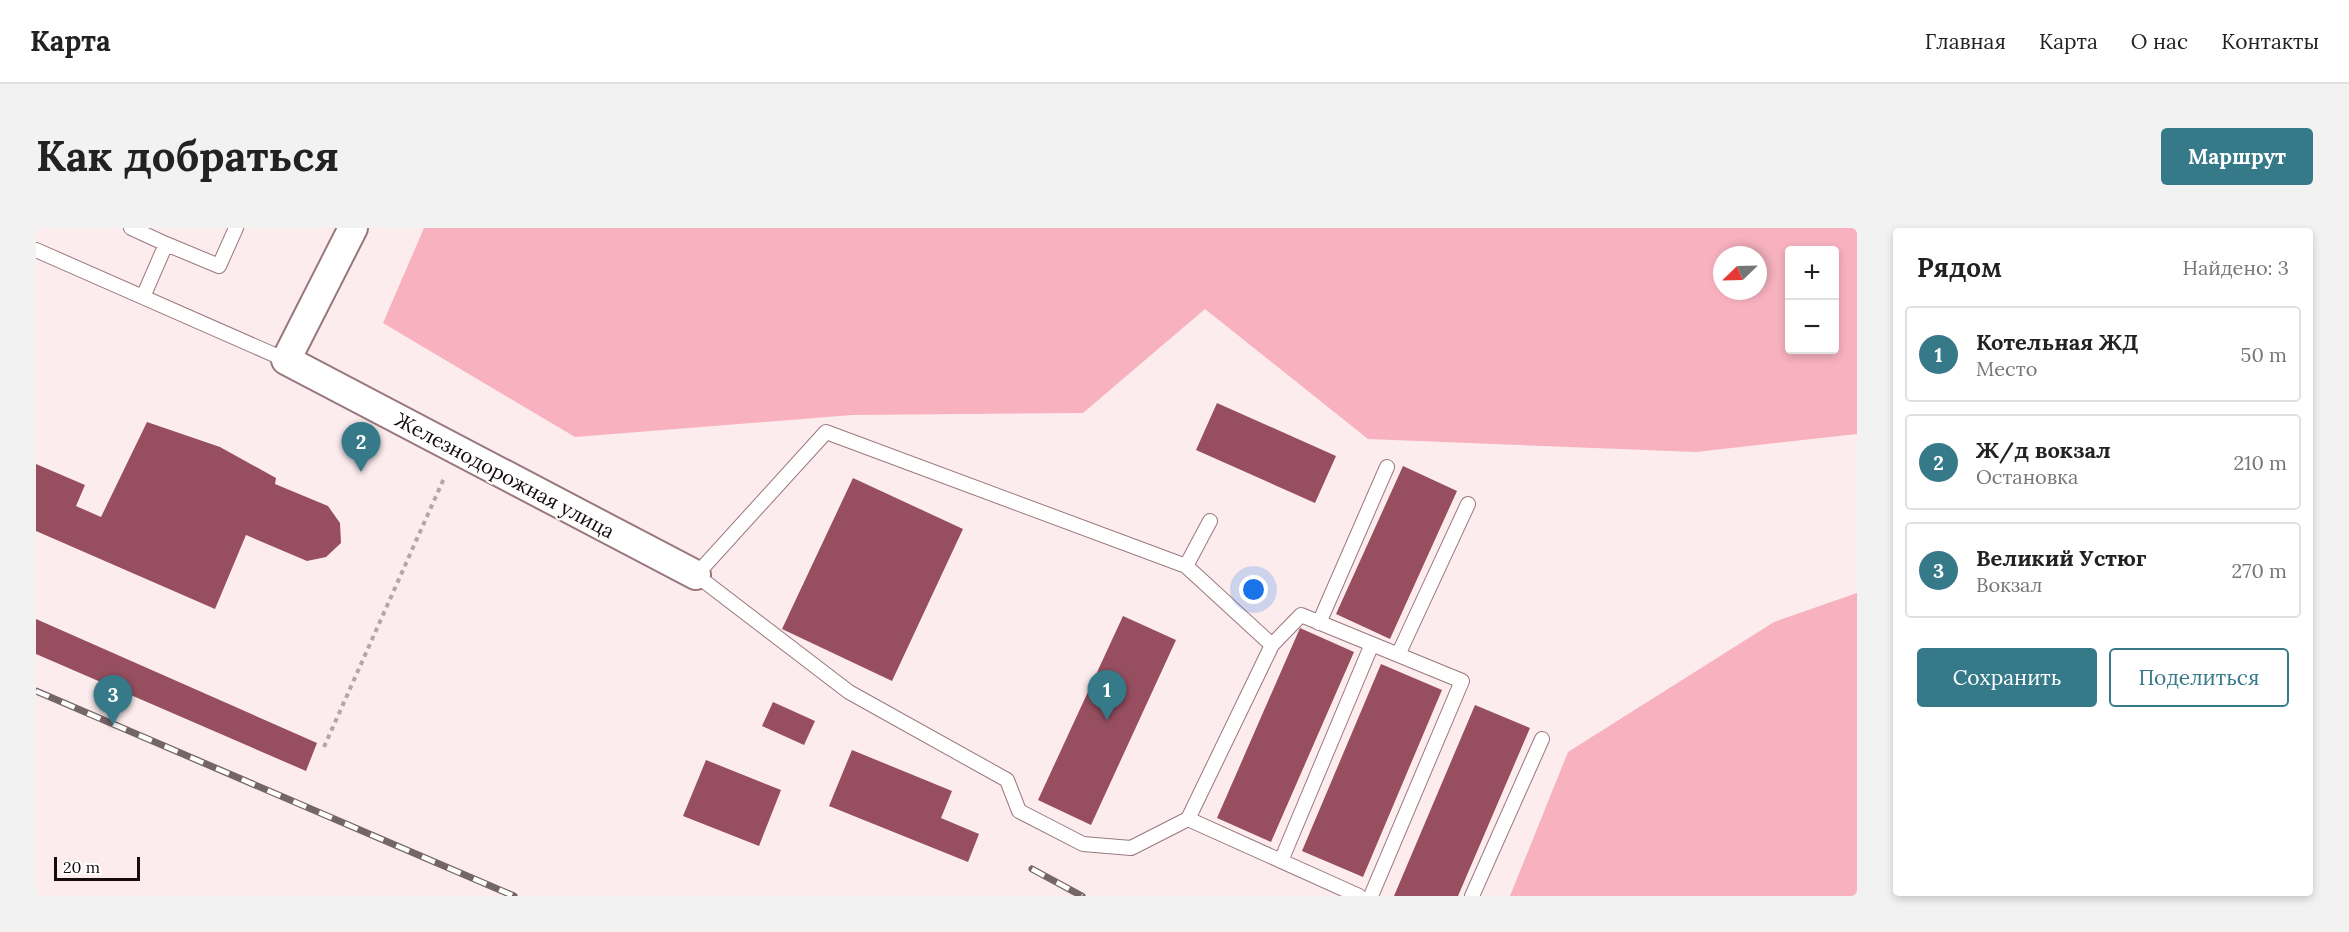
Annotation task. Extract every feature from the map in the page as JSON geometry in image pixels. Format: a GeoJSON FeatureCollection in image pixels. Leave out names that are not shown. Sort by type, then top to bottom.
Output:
{"type":"FeatureCollection","features":[{"type":"Feature","properties":{"kind":"street"},"geometry":{"type":"LineString","coordinates":[[286,360],[353,228]]}},
{"type":"Feature","properties":{"kind":"street","name":"Железнодорожная улица"},"geometry":{"type":"LineString","coordinates":[[286,360],[696,575]]}},
{"type":"Feature","properties":{"kind":"lane"},"geometry":{"type":"LineString","coordinates":[[130,228],[219,266],[236,228]]}},
{"type":"Feature","properties":{"kind":"lane"},"geometry":{"type":"LineString","coordinates":[[143,297],[166,244]]}},
{"type":"Feature","properties":{"kind":"lane"},"geometry":{"type":"LineString","coordinates":[[36,250],[286,360]]}},
{"type":"Feature","properties":{"kind":"lane"},"geometry":{"type":"LineString","coordinates":[[1272,645],[1186,566],[826,432],[696,575],[849,692],[1007,780],[1019,811],[1083,844],[1131,848],[1188,819],[1272,645],[1301,615],[1462,681],[1371,896]]}},
{"type":"Feature","properties":{"kind":"lane"},"geometry":{"type":"LineString","coordinates":[[1319,623],[1387,467]]}},
{"type":"Feature","properties":{"kind":"lane"},"geometry":{"type":"LineString","coordinates":[[1398,655],[1468,504]]}},
{"type":"Feature","properties":{"kind":"lane"},"geometry":{"type":"LineString","coordinates":[[1186,566],[1210,521]]}},
{"type":"Feature","properties":{"kind":"lane"},"geometry":{"type":"LineString","coordinates":[[1281,861],[1372,644]]}},
{"type":"Feature","properties":{"kind":"lane"},"geometry":{"type":"LineString","coordinates":[[1472,896],[1542,739]]}},
{"type":"Feature","properties":{"kind":"lane"},"geometry":{"type":"LineString","coordinates":[[1188,819],[1359,896]]}},
{"type":"Feature","properties":{"kind":"path"},"geometry":{"type":"LineString","coordinates":[[324,747],[457,450]]}},
{"type":"Feature","properties":{"kind":"shaded area"},"geometry":{"type":"Polygon","coordinates":[[[424,228],[1857,228],[1857,434],[1696,452],[1368,439],[1205,309],[1083,413],[852,415],[575,437],[383,323],[424,228]]]}},
{"type":"Feature","properties":{"kind":"shaded area"},"geometry":{"type":"Polygon","coordinates":[[[1857,593],[1857,896],[1510,896],[1568,752],[1774,622],[1857,593]]]}},
{"type":"Feature","properties":{"kind":"building"},"geometry":{"type":"Polygon","coordinates":[[[1217,403],[1336,456],[1315,503],[1196,450],[1217,403]]]}},
{"type":"Feature","properties":{"kind":"building"},"geometry":{"type":"Polygon","coordinates":[[[147,422],[220,447],[276,478],[275,484],[328,506],[340,523],[341,543],[326,557],[307,561],[246,535],[215,609],[36,531],[36,464],[85,485],[76,506],[101,517],[147,422]]]}},
{"type":"Feature","properties":{"kind":"building"},"geometry":{"type":"Polygon","coordinates":[[[1403,466],[1457,491],[1390,639],[1336,614],[1403,466]]]}},
{"type":"Feature","properties":{"kind":"building"},"geometry":{"type":"Polygon","coordinates":[[[853,478],[963,529],[892,681],[782,629],[853,478]]]}},
{"type":"Feature","properties":{"kind":"building"},"geometry":{"type":"Polygon","coordinates":[[[1123,616],[1176,640],[1091,825],[1038,800],[1123,616]]]}},
{"type":"Feature","properties":{"kind":"building"},"geometry":{"type":"Polygon","coordinates":[[[36,619],[317,743],[306,771],[36,654],[36,619]]]}},
{"type":"Feature","properties":{"kind":"building"},"geometry":{"type":"Polygon","coordinates":[[[1300,628],[1354,652],[1271,842],[1217,818],[1300,628]]]}},
{"type":"Feature","properties":{"kind":"building"},"geometry":{"type":"Polygon","coordinates":[[[1381,664],[1442,690],[1363,877],[1302,851],[1381,664]]]}},
{"type":"Feature","properties":{"kind":"building"},"geometry":{"type":"Polygon","coordinates":[[[773,702],[815,721],[804,745],[762,726],[773,702]]]}},
{"type":"Feature","properties":{"kind":"building"},"geometry":{"type":"Polygon","coordinates":[[[1475,705],[1530,728],[1458,896],[1394,896],[1475,705]]]}},
{"type":"Feature","properties":{"kind":"building"},"geometry":{"type":"Polygon","coordinates":[[[852,750],[952,791],[941,818],[979,834],[968,862],[829,806],[852,750]]]}},
{"type":"Feature","properties":{"kind":"building"},"geometry":{"type":"Polygon","coordinates":[[[706,760],[781,790],[759,846],[683,816],[706,760]]]}},
{"type":"Feature","properties":{"kind":"railway"},"geometry":{"type":"LineString","coordinates":[[36,691],[514,896]]}},
{"type":"Feature","properties":{"kind":"railway"},"geometry":{"type":"LineString","coordinates":[[1032,869],[1082,896]]}},
{"type":"Feature","properties":{"kind":"place","name":"Ж/д вокзал"},"geometry":{"type":"Point","coordinates":[361,472]}},
{"type":"Feature","properties":{"kind":"place","name":"Котельная ЖД"},"geometry":{"type":"Point","coordinates":[1107,720]}},
{"type":"Feature","properties":{"kind":"place","name":"Великий Устюг"},"geometry":{"type":"Point","coordinates":[113,725]}}]}
